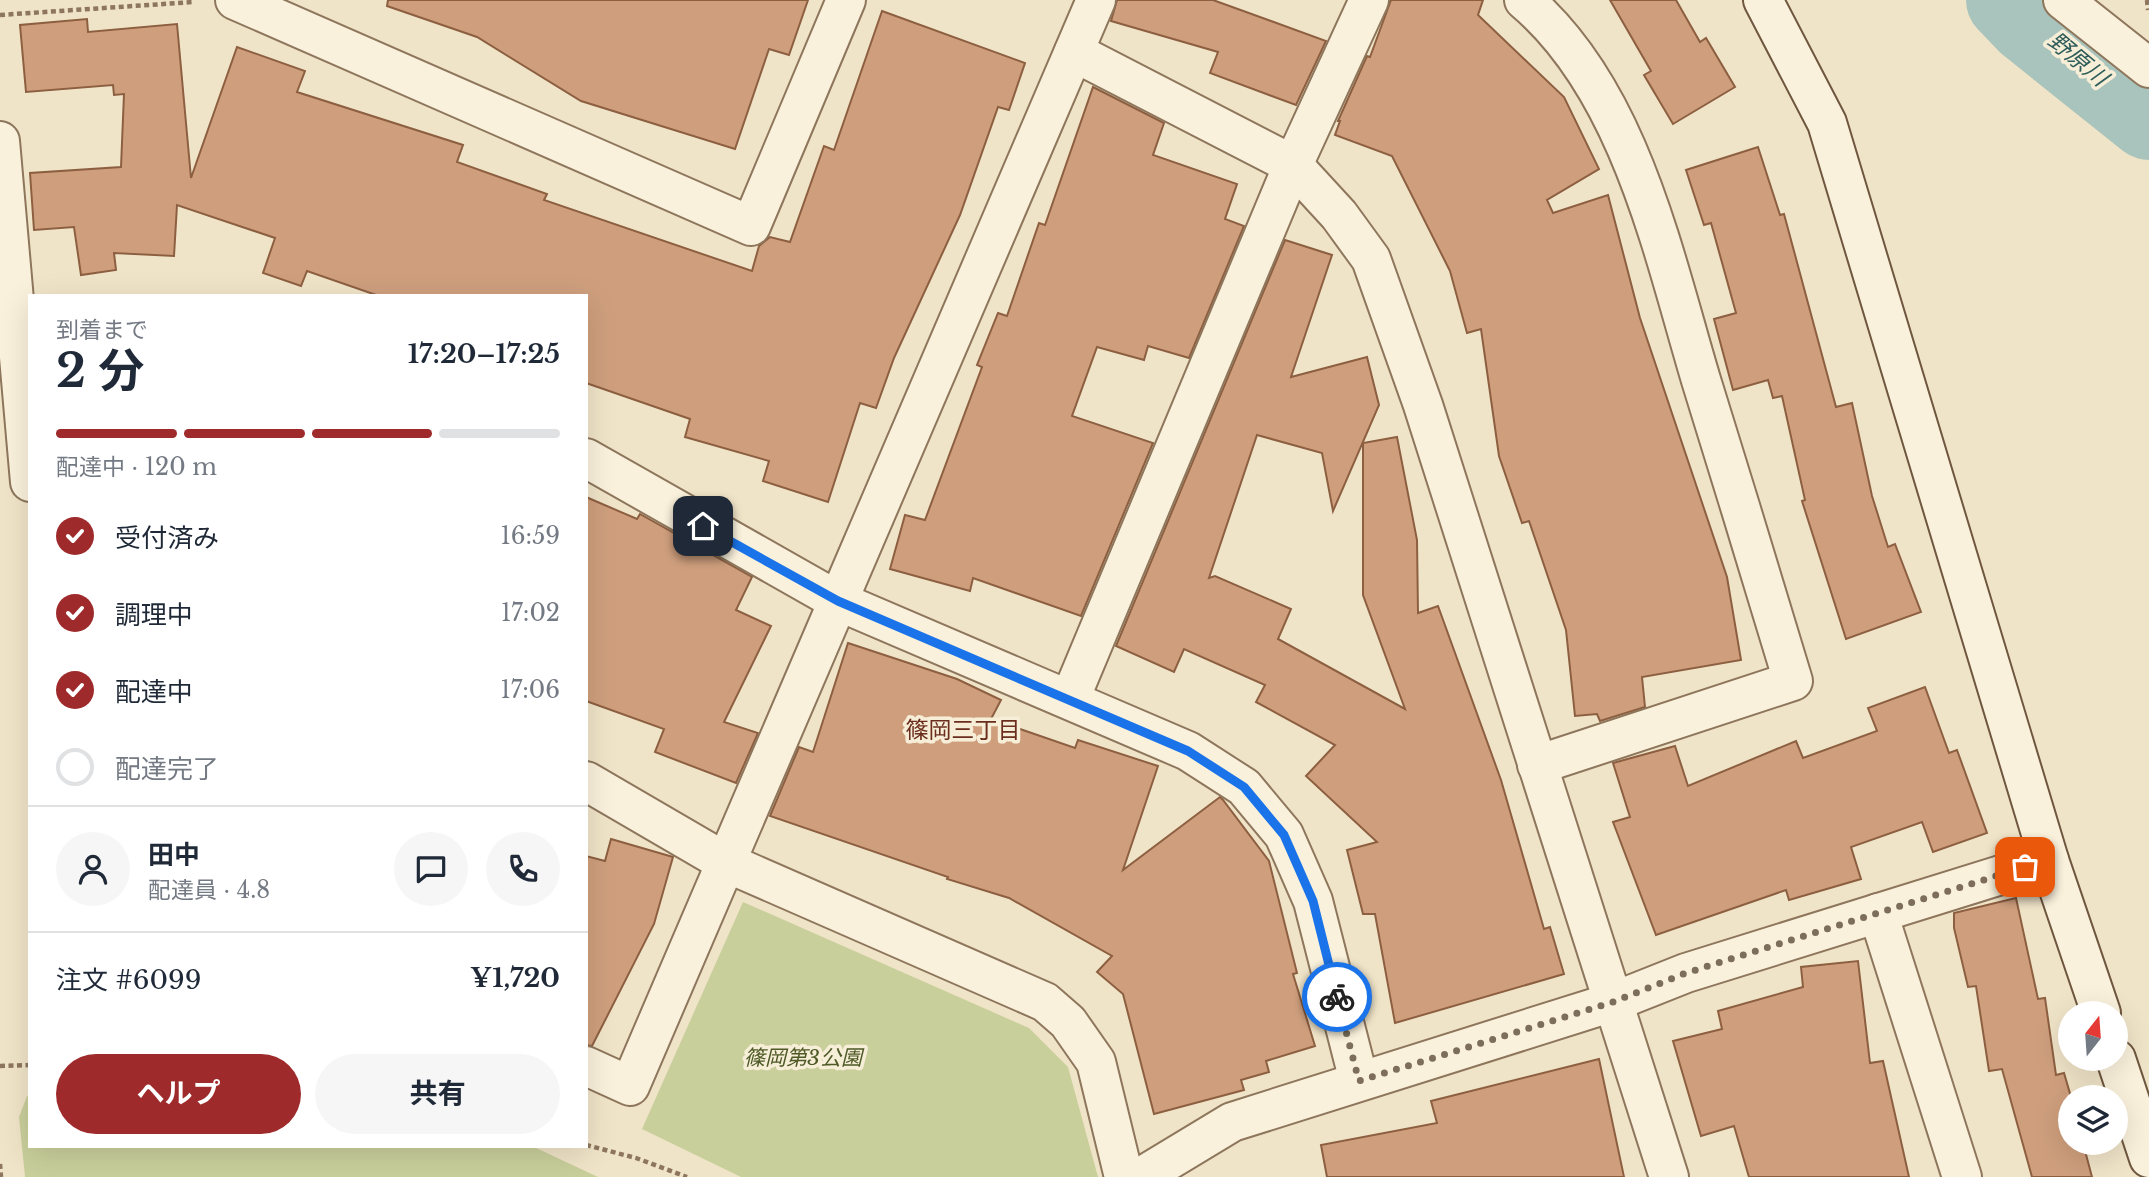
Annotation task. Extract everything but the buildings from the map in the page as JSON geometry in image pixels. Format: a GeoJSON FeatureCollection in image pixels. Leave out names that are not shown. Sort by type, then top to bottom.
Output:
{"type":"FeatureCollection","features":[{"type":"Feature","properties":{"kind":"street"},"geometry":{"type":"LineString","coordinates":[[217,1],[751,226],[846,0]]}},
{"type":"Feature","properties":{"kind":"street"},"geometry":{"type":"LineString","coordinates":[[588,1067],[630,1086],[1096,0]]}},
{"type":"Feature","properties":{"kind":"street"},"geometry":{"type":"LineString","coordinates":[[1070,699],[1293,165],[1369,0]]}},
{"type":"Feature","properties":{"kind":"street"},"geometry":{"type":"LineString","coordinates":[[1524,0],[1548,20],[1589,79],[1624,138],[1669,275],[1793,681],[1537,765]]}},
{"type":"Feature","properties":{"kind":"street"},"geometry":{"type":"LineString","coordinates":[[1763,0],[1827,122],[2049,860],[2097,1001]]}},
{"type":"Feature","properties":{"kind":"street"},"geometry":{"type":"LineString","coordinates":[[2063,0],[2149,68]]}},
{"type":"Feature","properties":{"kind":"street"},"geometry":{"type":"LineString","coordinates":[[1074,52],[1293,165],[1339,215],[1371,258],[1423,405],[1669,1177]]}},
{"type":"Feature","properties":{"kind":"street"},"geometry":{"type":"LineString","coordinates":[[0,141],[24,320],[28,428]]}},
{"type":"Feature","properties":{"kind":"street"},"geometry":{"type":"LineString","coordinates":[[588,459],[838,601],[1188,751],[1244,787],[1284,835],[1313,901],[1359,1081]]}},
{"type":"Feature","properties":{"kind":"street"},"geometry":{"type":"LineString","coordinates":[[588,782],[725,862],[1045,1002],[1068,1022],[1096,1062],[1124,1177]]}},
{"type":"Feature","properties":{"kind":"street"},"geometry":{"type":"LineString","coordinates":[[1141,1177],[1232,1122],[1613,1002],[1686,973],[2049,860]]}},
{"type":"Feature","properties":{"kind":"street"},"geometry":{"type":"LineString","coordinates":[[1878,913],[1962,1177]]}},
{"type":"Feature","properties":{"kind":"street"},"geometry":{"type":"LineString","coordinates":[[2120,1071],[2149,1158]]}},
{"type":"Feature","properties":{"kind":"path"},"geometry":{"type":"LineString","coordinates":[[0,15],[217,1]]}},
{"type":"Feature","properties":{"kind":"path"},"geometry":{"type":"LineString","coordinates":[[0,1066],[28,1065]]}},
{"type":"Feature","properties":{"kind":"path"},"geometry":{"type":"LineString","coordinates":[[588,1146],[636,1158],[687,1177]]}},
{"type":"Feature","properties":{"kind":"path"},"geometry":{"type":"LineString","coordinates":[[0,1164],[1,1177]]}},
{"type":"Feature","properties":{"kind":"green space","name":"篠岡第3公園"},"geometry":{"type":"Polygon","coordinates":[[[743,902],[1029,1028],[1068,1067],[1098,1177],[741,1177],[642,1129],[743,902]]]}},
{"type":"Feature","properties":{"kind":"green space"},"geometry":{"type":"Polygon","coordinates":[[[28,1096],[28,1148],[536,1148],[598,1177],[25,1177],[19,1117],[28,1096]]]}},
{"type":"Feature","properties":{"kind":"waterway","name":"野原川"},"geometry":{"type":"LineString","coordinates":[[2008,0],[2029,22],[2149,118]]}},
{"type":"Feature","properties":{"kind":"way so far"},"geometry":{"type":"LineString","coordinates":[[1337,997],[1359,1081],[1613,1002],[1686,973],[2025,867]]}},
{"type":"Feature","properties":{"kind":"district","name":"篠岡三丁目"},"geometry":{"type":"Point","coordinates":[963,730]}},
{"type":"Feature","properties":{"kind":"route"},"geometry":{"type":"LineString","coordinates":[[703,526],[838,601],[1188,751],[1244,787],[1284,835],[1313,901],[1337,997]]}}]}
